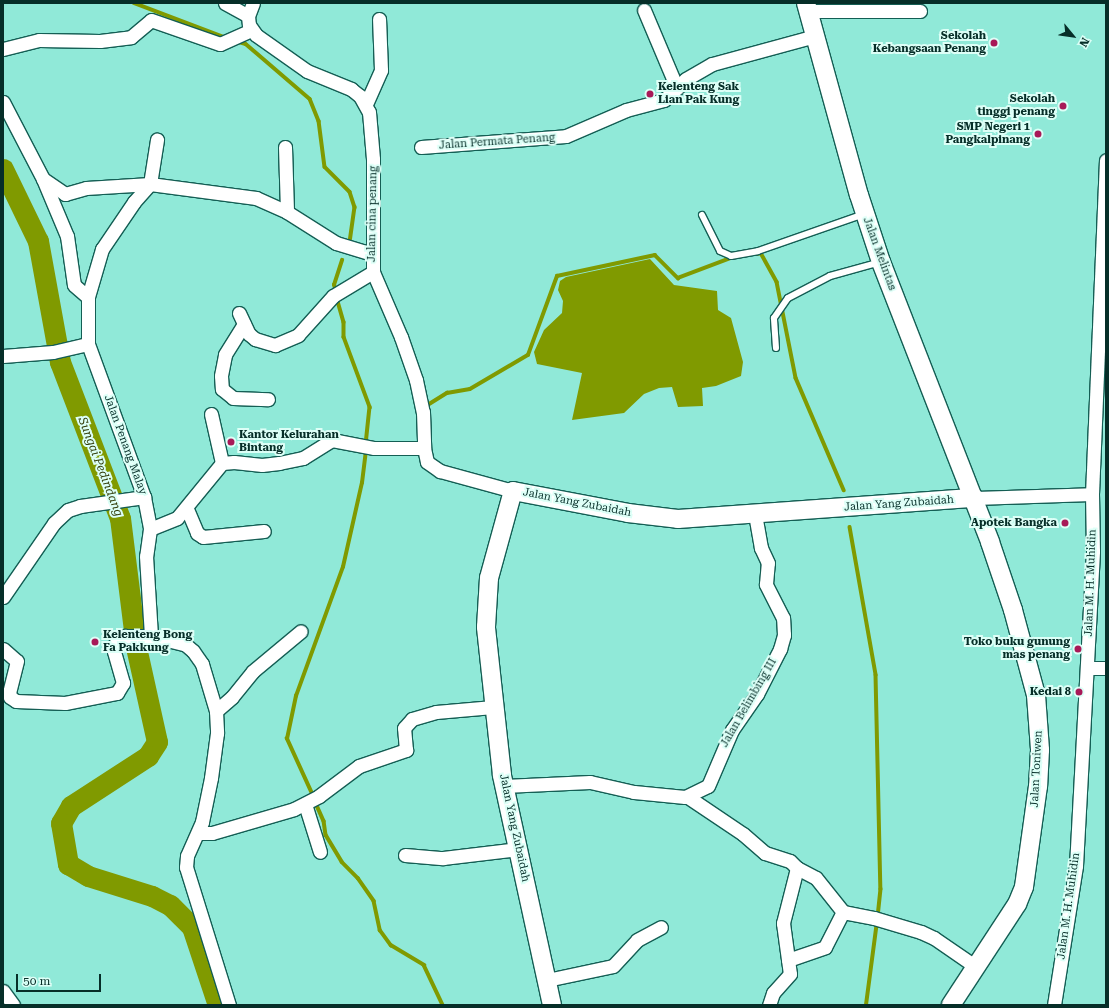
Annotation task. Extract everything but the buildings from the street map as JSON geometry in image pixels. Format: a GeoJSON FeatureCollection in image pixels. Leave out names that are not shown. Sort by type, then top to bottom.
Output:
{"type":"FeatureCollection","features":[{"type":"Feature","properties":{"kind":"main road","name":"Jalan Melintas"},"geometry":{"type":"LineString","coordinates":[[807,7],[865,214],[881,262],[974,498]]}},
{"type":"Feature","properties":{"kind":"main road","name":"Jalan Yang Zubaidah"},"geometry":{"type":"LineString","coordinates":[[552,1005],[548,980],[504,786],[493,707],[486,627],[489,578],[513,491],[662,518],[755,514],[974,498]]}},
{"type":"Feature","properties":{"kind":"main road","name":"Jalan Toniwen"},"geometry":{"type":"LineString","coordinates":[[951,1005],[1017,904],[1024,887],[1038,786],[1040,750],[1034,681],[1013,610],[974,498]]}},
{"type":"Feature","properties":{"kind":"street"},"geometry":{"type":"LineString","coordinates":[[225,3],[232,10],[248,16]]}},
{"type":"Feature","properties":{"kind":"street"},"geometry":{"type":"LineString","coordinates":[[253,3],[248,16],[251,30],[278,52],[307,71],[340,83],[366,104],[381,70],[378,19]]}},
{"type":"Feature","properties":{"kind":"street"},"geometry":{"type":"LineString","coordinates":[[807,7],[920,11]]}},
{"type":"Feature","properties":{"kind":"street"},"geometry":{"type":"LineString","coordinates":[[644,10],[677,88]]}},
{"type":"Feature","properties":{"kind":"street"},"geometry":{"type":"LineString","coordinates":[[3,49],[39,40],[100,41],[131,37],[151,20],[220,44],[251,30]]}},
{"type":"Feature","properties":{"kind":"street","name":"Jalan Permata Penang"},"geometry":{"type":"LineString","coordinates":[[421,147],[566,136],[626,110],[659,102],[677,88],[686,78],[712,64],[815,36]]}},
{"type":"Feature","properties":{"kind":"street"},"geometry":{"type":"LineString","coordinates":[[3,102],[43,179],[67,236],[74,284],[88,297]]}},
{"type":"Feature","properties":{"kind":"street","name":"Jalan cina penang"},"geometry":{"type":"LineString","coordinates":[[366,104],[369,112],[373,159],[371,254],[373,272],[401,337],[416,380],[423,412],[424,448],[428,464],[440,471],[513,491]]}},
{"type":"Feature","properties":{"kind":"street"},"geometry":{"type":"LineString","coordinates":[[150,184],[157,140]]}},
{"type":"Feature","properties":{"kind":"street"},"geometry":{"type":"LineString","coordinates":[[285,146],[287,212]]}},
{"type":"Feature","properties":{"kind":"street","name":"Jalan M. H. Muhidin"},"geometry":{"type":"LineString","coordinates":[[1054,1005],[1075,873],[1088,668],[1093,551],[1092,494],[1106,160]]}},
{"type":"Feature","properties":{"kind":"street"},"geometry":{"type":"LineString","coordinates":[[43,179],[66,194],[86,188],[150,184],[256,198],[287,212],[336,243],[371,254]]}},
{"type":"Feature","properties":{"kind":"street","name":"Jalan Penang Malay"},"geometry":{"type":"LineString","coordinates":[[150,184],[134,202],[102,249],[88,297],[88,344],[144,497],[150,529],[146,556],[151,636]]}},
{"type":"Feature","properties":{"kind":"street"},"geometry":{"type":"LineString","coordinates":[[268,399],[232,398],[222,389],[220,376],[225,355],[241,318],[254,339],[275,345],[298,334],[337,293],[373,272]]}},
{"type":"Feature","properties":{"kind":"street"},"geometry":{"type":"LineString","coordinates":[[3,356],[53,352],[88,344]]}},
{"type":"Feature","properties":{"kind":"street"},"geometry":{"type":"LineString","coordinates":[[211,414],[222,463]]}},
{"type":"Feature","properties":{"kind":"street"},"geometry":{"type":"LineString","coordinates":[[150,529],[169,523],[187,509],[222,463],[234,462],[262,465],[279,463],[302,458],[332,440],[368,447],[424,448]]}},
{"type":"Feature","properties":{"kind":"street","name":"Jalan Yang Zubaidah"},"geometry":{"type":"LineString","coordinates":[[974,498],[1092,494]]}},
{"type":"Feature","properties":{"kind":"street"},"geometry":{"type":"LineString","coordinates":[[3,597],[54,523],[68,510],[144,497]]}},
{"type":"Feature","properties":{"kind":"street"},"geometry":{"type":"LineString","coordinates":[[187,509],[197,533],[202,537],[264,531]]}},
{"type":"Feature","properties":{"kind":"street","name":"Jalan Belimbing III"},"geometry":{"type":"LineString","coordinates":[[688,796],[708,786],[732,730],[757,694],[783,642],[784,622],[766,584],[768,563],[761,548],[755,514]]}},
{"type":"Feature","properties":{"kind":"street"},"geometry":{"type":"LineString","coordinates":[[216,711],[232,697],[253,671],[301,631]]}},
{"type":"Feature","properties":{"kind":"street"},"geometry":{"type":"LineString","coordinates":[[3,649],[17,661],[9,692],[10,698],[16,701],[65,703],[117,693],[121,689],[123,683],[114,651],[115,644],[131,636],[151,636],[186,645],[193,650],[202,664],[216,711],[217,733],[211,778],[198,833],[187,858],[187,876],[230,1005]]}},
{"type":"Feature","properties":{"kind":"street"},"geometry":{"type":"LineString","coordinates":[[1088,668],[1106,668]]}},
{"type":"Feature","properties":{"kind":"street"},"geometry":{"type":"LineString","coordinates":[[198,833],[212,832],[236,826],[311,800],[358,766],[406,750],[404,728],[412,719],[436,712],[493,707]]}},
{"type":"Feature","properties":{"kind":"street"},"geometry":{"type":"LineString","coordinates":[[504,786],[590,782],[634,792],[688,796],[743,834],[765,853],[790,861],[797,868],[816,878],[843,912],[879,919],[934,938],[976,967]]}},
{"type":"Feature","properties":{"kind":"street"},"geometry":{"type":"LineString","coordinates":[[311,800],[320,852]]}},
{"type":"Feature","properties":{"kind":"street"},"geometry":{"type":"LineString","coordinates":[[405,855],[443,858],[518,849]]}},
{"type":"Feature","properties":{"kind":"street"},"geometry":{"type":"LineString","coordinates":[[769,1005],[773,993],[789,977],[783,923],[797,868]]}},
{"type":"Feature","properties":{"kind":"street"},"geometry":{"type":"LineString","coordinates":[[788,960],[825,947],[843,912]]}},
{"type":"Feature","properties":{"kind":"street"},"geometry":{"type":"LineString","coordinates":[[548,980],[613,966],[637,940],[661,927]]}},
{"type":"Feature","properties":{"kind":"street"},"geometry":{"type":"LineString","coordinates":[[3,991],[13,1005]]}},
{"type":"Feature","properties":{"kind":"lane"},"geometry":{"type":"LineString","coordinates":[[702,215],[720,251],[731,256],[758,251],[865,214]]}},
{"type":"Feature","properties":{"kind":"lane"},"geometry":{"type":"LineString","coordinates":[[776,348],[774,318],[788,298],[830,276],[881,262]]}},
{"type":"Feature","properties":{"kind":"shaded area"},"geometry":{"type":"Polygon","coordinates":[[[650,259],[674,285],[717,291],[718,310],[731,318],[743,362],[741,376],[716,386],[702,388],[703,406],[678,407],[672,387],[659,388],[644,394],[624,413],[572,420],[582,373],[537,364],[534,352],[544,330],[562,313],[563,301],[558,290],[560,281],[566,277],[650,259]]]}},
{"type":"Feature","properties":{"kind":"waterway"},"geometry":{"type":"LineString","coordinates":[[134,3],[224,37]]}},
{"type":"Feature","properties":{"kind":"waterway"},"geometry":{"type":"LineString","coordinates":[[236,41],[246,44],[310,99],[319,121],[325,167],[350,192],[355,207],[350,243]]}},
{"type":"Feature","properties":{"kind":"waterway","name":"Sungai Pedindang"},"geometry":{"type":"LineString","coordinates":[[3,169],[38,241],[60,362],[120,518],[136,647],[157,742],[148,756],[71,806],[61,823],[68,864],[88,876],[152,896],[170,905],[192,927],[218,1005]]}},
{"type":"Feature","properties":{"kind":"waterway"},"geometry":{"type":"LineString","coordinates":[[757,254],[761,253],[777,282],[796,378],[844,490]]}},
{"type":"Feature","properties":{"kind":"waterway"},"geometry":{"type":"LineString","coordinates":[[426,406],[447,393],[470,389],[528,355],[557,276],[655,255],[678,278],[733,257]]}},
{"type":"Feature","properties":{"kind":"waterway"},"geometry":{"type":"LineString","coordinates":[[336,292],[334,285],[342,260]]}},
{"type":"Feature","properties":{"kind":"waterway"},"geometry":{"type":"LineString","coordinates":[[337,298],[344,322],[344,337],[370,407],[366,443]]}},
{"type":"Feature","properties":{"kind":"waterway"},"geometry":{"type":"LineString","coordinates":[[313,796],[287,739],[296,696],[343,567],[362,483],[366,449]]}},
{"type":"Feature","properties":{"kind":"waterway"},"geometry":{"type":"LineString","coordinates":[[850,527],[876,675],[881,889],[878,916]]}},
{"type":"Feature","properties":{"kind":"waterway"},"geometry":{"type":"LineString","coordinates":[[315,801],[324,821],[326,835],[342,862],[358,878],[374,901],[380,930],[391,945],[424,965],[443,1005]]}},
{"type":"Feature","properties":{"kind":"waterway"},"geometry":{"type":"LineString","coordinates":[[866,1005],[877,922]]}},
{"type":"Feature","properties":{"kind":"place","name":"Sekolah Kebangsaan Penang"},"geometry":{"type":"Point","coordinates":[994,43]}},
{"type":"Feature","properties":{"kind":"place","name":"Kelenteng Sak Lian Pak Kung"},"geometry":{"type":"Point","coordinates":[650,94]}},
{"type":"Feature","properties":{"kind":"place","name":"Sekolah tinggi penang"},"geometry":{"type":"Point","coordinates":[1063,106]}},
{"type":"Feature","properties":{"kind":"place","name":"SMP Negeri 1 Pangkalpinang"},"geometry":{"type":"Point","coordinates":[1038,134]}},
{"type":"Feature","properties":{"kind":"place","name":"Kantor Kelurahan Bintang"},"geometry":{"type":"Point","coordinates":[231,442]}},
{"type":"Feature","properties":{"kind":"place","name":"Apotek Bangka"},"geometry":{"type":"Point","coordinates":[1065,523]}},
{"type":"Feature","properties":{"kind":"place","name":"Kelenteng Bong Fa Pakkung"},"geometry":{"type":"Point","coordinates":[95,642]}},
{"type":"Feature","properties":{"kind":"place","name":"Toko buku gunung mas penang"},"geometry":{"type":"Point","coordinates":[1078,649]}},
{"type":"Feature","properties":{"kind":"place","name":"Kedai 8"},"geometry":{"type":"Point","coordinates":[1079,692]}}]}
